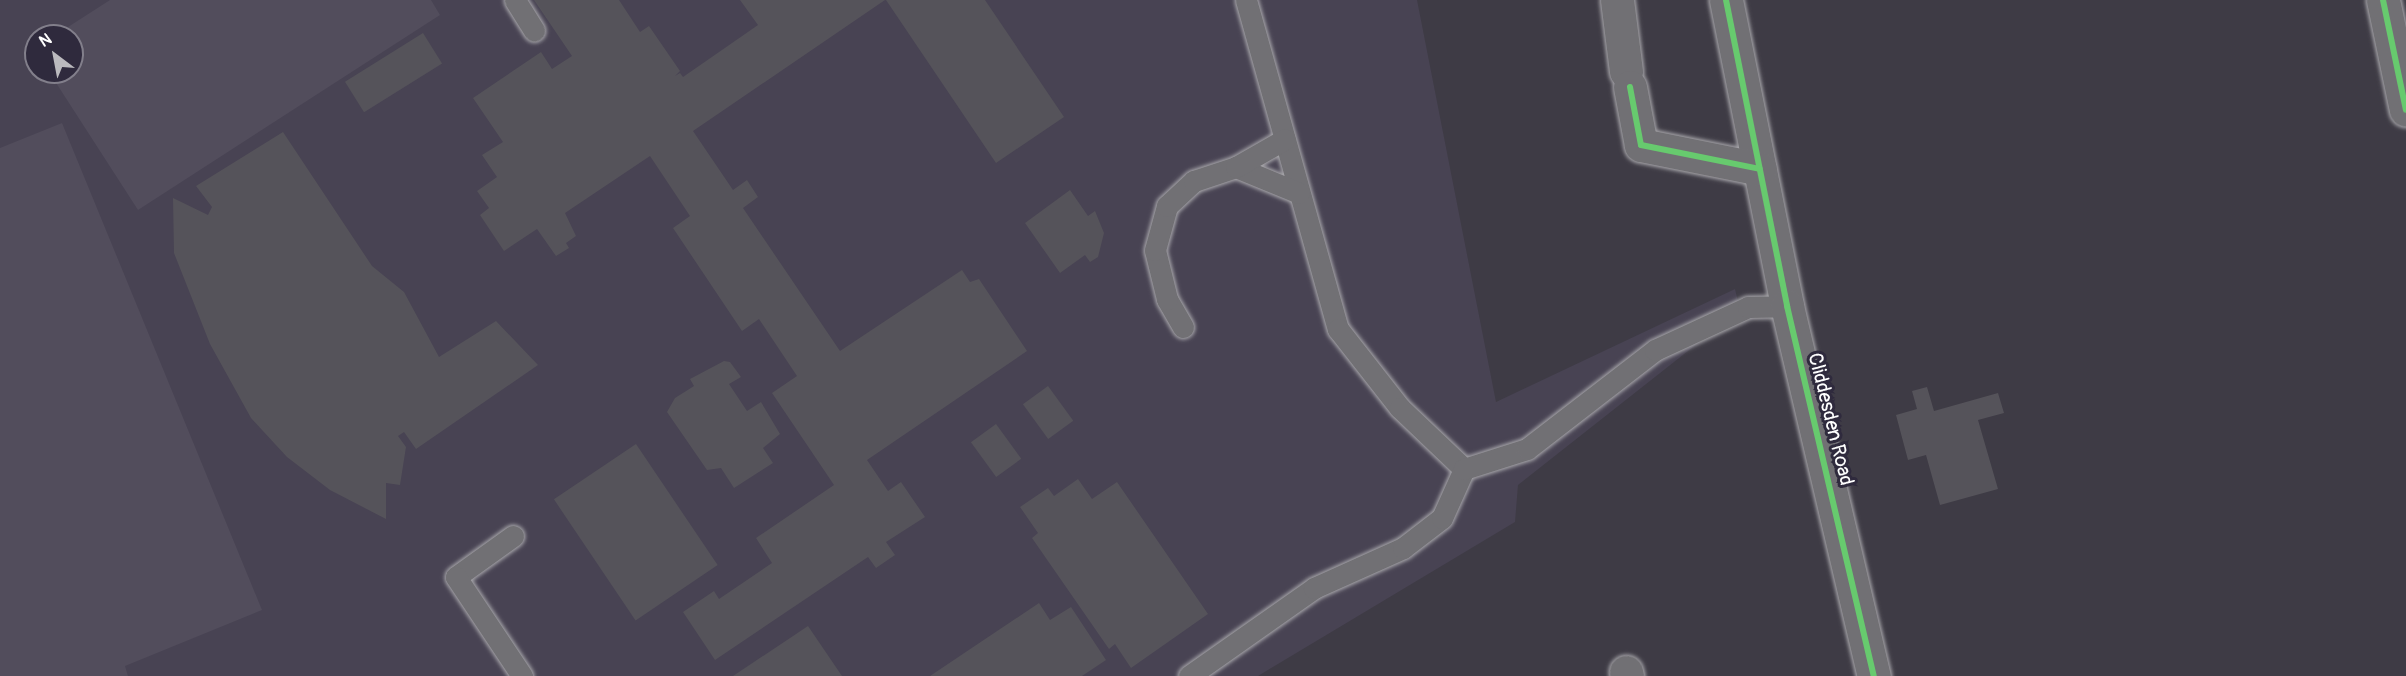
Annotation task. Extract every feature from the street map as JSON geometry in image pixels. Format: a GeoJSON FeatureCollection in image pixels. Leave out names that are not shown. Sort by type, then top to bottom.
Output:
{"type":"FeatureCollection","features":[{"type":"Feature","properties":{"kind":"street"},"geometry":{"type":"LineString","coordinates":[[1617,0],[1628,79],[1641,145],[1760,169]]}},
{"type":"Feature","properties":{"kind":"street","name":"Cliddesden Road"},"geometry":{"type":"LineString","coordinates":[[1726,0],[1786,306],[1874,676]]}},
{"type":"Feature","properties":{"kind":"street"},"geometry":{"type":"LineString","coordinates":[[2383,0],[2406,110]]}},
{"type":"Feature","properties":{"kind":"lane"},"geometry":{"type":"LineString","coordinates":[[515,0],[534,31]]}},
{"type":"Feature","properties":{"kind":"lane"},"geometry":{"type":"LineString","coordinates":[[1246,0],[1255,24],[1299,193],[1338,329],[1400,408],[1464,470]]}},
{"type":"Feature","properties":{"kind":"lane"},"geometry":{"type":"LineString","coordinates":[[1183,327],[1167,299],[1155,250],[1167,206],[1194,181],[1236,167],[1285,139]]}},
{"type":"Feature","properties":{"kind":"lane"},"geometry":{"type":"LineString","coordinates":[[1236,167],[1299,193]]}},
{"type":"Feature","properties":{"kind":"lane"},"geometry":{"type":"LineString","coordinates":[[1189,676],[1314,588],[1403,548],[1442,518],[1464,470],[1527,449],[1655,350],[1748,307],[1786,306]]}},
{"type":"Feature","properties":{"kind":"lane"},"geometry":{"type":"LineString","coordinates":[[513,536],[456,577],[522,676]]}},
{"type":"Feature","properties":{"kind":"shaded area"},"geometry":{"type":"Polygon","coordinates":[[[0,0],[1417,0],[1496,402],[1735,289],[1740,310],[1518,485],[1515,522],[1258,676],[0,676],[0,0]]]}},
{"type":"Feature","properties":{"kind":"shaded area"},"geometry":{"type":"Polygon","coordinates":[[[110,0],[431,0],[440,15],[138,210],[57,84],[84,84],[84,24],[73,24],[110,0]]]}},
{"type":"Feature","properties":{"kind":"shaded area"},"geometry":{"type":"Polygon","coordinates":[[[62,123],[262,610],[125,666],[128,676],[0,676],[0,148],[62,123]]]}},
{"type":"Feature","properties":{"kind":"building"},"geometry":{"type":"Polygon","coordinates":[[[534,0],[619,0],[640,32],[649,26],[680,71],[675,76],[680,73],[683,77],[758,25],[740,0],[885,0],[693,131],[733,190],[747,180],[758,197],[743,208],[840,351],[962,270],[970,282],[979,279],[1027,351],[867,460],[888,491],[901,482],[925,517],[886,542],[895,555],[876,568],[868,557],[715,660],[683,612],[714,591],[719,599],[772,563],[756,538],[834,485],[772,393],[797,376],[759,319],[742,331],[673,228],[690,216],[650,156],[565,213],[576,236],[566,243],[569,248],[556,256],[537,229],[504,251],[480,215],[489,208],[477,191],[497,177],[482,155],[503,142],[473,98],[541,52],[552,69],[572,56],[534,0]]]}},
{"type":"Feature","properties":{"kind":"building"},"geometry":{"type":"Polygon","coordinates":[[[886,0],[985,0],[1064,117],[996,163],[886,0]]]}},
{"type":"Feature","properties":{"kind":"building"},"geometry":{"type":"Polygon","coordinates":[[[423,33],[442,64],[364,112],[345,82],[423,33]]]}},
{"type":"Feature","properties":{"kind":"building"},"geometry":{"type":"Polygon","coordinates":[[[283,132],[372,266],[404,292],[439,357],[496,321],[538,365],[416,449],[404,432],[398,436],[406,447],[400,485],[386,483],[386,519],[330,490],[287,457],[251,418],[210,344],[174,253],[173,198],[208,215],[212,207],[196,186],[283,132]]]}},
{"type":"Feature","properties":{"kind":"building"},"geometry":{"type":"Polygon","coordinates":[[[1070,190],[1088,216],[1095,211],[1104,233],[1098,257],[1090,262],[1085,255],[1060,273],[1025,223],[1070,190]]]}},
{"type":"Feature","properties":{"kind":"building"},"geometry":{"type":"Polygon","coordinates":[[[724,361],[730,362],[741,377],[729,384],[747,411],[761,402],[780,434],[763,448],[773,463],[734,488],[721,468],[707,470],[667,412],[675,398],[694,386],[690,379],[724,361]]]}},
{"type":"Feature","properties":{"kind":"building"},"geometry":{"type":"Polygon","coordinates":[[[1048,386],[1073,421],[1048,439],[1023,404],[1048,386]]]}},
{"type":"Feature","properties":{"kind":"building"},"geometry":{"type":"Polygon","coordinates":[[[1927,387],[1934,411],[1998,393],[2004,413],[1978,420],[1998,489],[1940,505],[1926,455],[1908,460],[1896,415],[1917,409],[1912,391],[1927,387]]]}},
{"type":"Feature","properties":{"kind":"building"},"geometry":{"type":"Polygon","coordinates":[[[996,424],[1021,459],[996,477],[971,442],[996,424]]]}},
{"type":"Feature","properties":{"kind":"building"},"geometry":{"type":"Polygon","coordinates":[[[636,444],[718,565],[636,620],[554,499],[636,444]]]}},
{"type":"Feature","properties":{"kind":"building"},"geometry":{"type":"Polygon","coordinates":[[[1078,479],[1092,499],[1117,482],[1208,614],[1131,668],[1115,644],[1109,649],[1032,538],[1038,533],[1020,507],[1048,488],[1054,496],[1078,479]]]}},
{"type":"Feature","properties":{"kind":"building"},"geometry":{"type":"Polygon","coordinates":[[[1039,603],[1050,620],[1071,607],[1106,660],[1082,676],[930,676],[1039,603]]]}},
{"type":"Feature","properties":{"kind":"building"},"geometry":{"type":"Polygon","coordinates":[[[808,626],[842,676],[733,676],[808,626]]]}},
{"type":"Feature","properties":{"kind":"cycle path"},"geometry":{"type":"LineString","coordinates":[[1726,0],[1787,306],[1874,676]]}},
{"type":"Feature","properties":{"kind":"cycle path"},"geometry":{"type":"LineString","coordinates":[[2383,0],[2406,110]]}},
{"type":"Feature","properties":{"kind":"cycle path"},"geometry":{"type":"LineString","coordinates":[[1630,87],[1641,145],[1760,169]]}}]}
